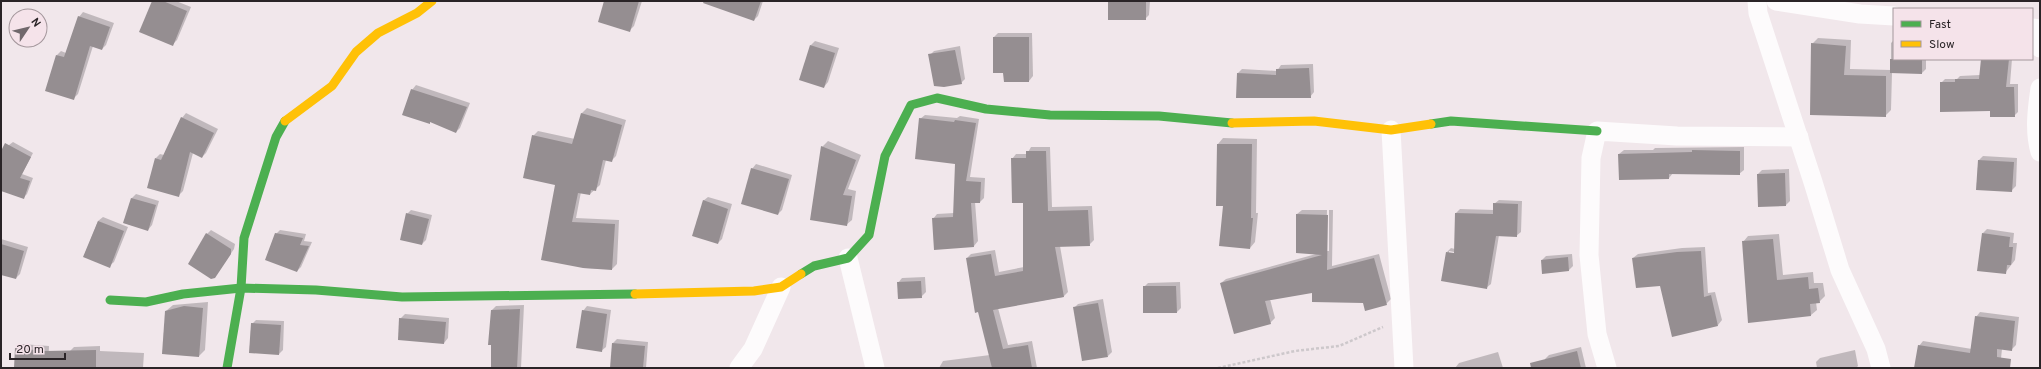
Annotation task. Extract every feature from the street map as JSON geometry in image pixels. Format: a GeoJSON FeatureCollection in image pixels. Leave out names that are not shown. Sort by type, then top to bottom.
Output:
{"type":"FeatureCollection","features":[{"type":"Feature","properties":{"kind":"street"},"geometry":{"type":"LineString","coordinates":[[227,368],[241,288],[244,238],[276,137],[284,122],[313,102],[332,86],[356,52],[378,33],[417,13],[432,1]]}},
{"type":"Feature","properties":{"kind":"street"},"geometry":{"type":"LineString","coordinates":[[1757,1],[1758,13],[1799,137],[1840,270],[1876,349],[1881,368]]}},
{"type":"Feature","properties":{"kind":"street"},"geometry":{"type":"LineString","coordinates":[[1776,1],[1860,14],[1893,16]]}},
{"type":"Feature","properties":{"kind":"street"},"geometry":{"type":"LineString","coordinates":[[2040,88],[2036,109],[2040,152]]}},
{"type":"Feature","properties":{"kind":"street"},"geometry":{"type":"LineString","coordinates":[[110,300],[146,302],[183,294],[241,288],[316,290],[402,296],[492,297],[754,291],[781,288],[814,266],[848,258],[868,236],[885,156],[911,105],[937,98],[986,109],[1050,115],[1159,116],[1231,123],[1314,121],[1391,130],[1451,121],[1677,136],[1799,137]]}},
{"type":"Feature","properties":{"kind":"street"},"geometry":{"type":"LineString","coordinates":[[1391,130],[1404,368]]}},
{"type":"Feature","properties":{"kind":"street"},"geometry":{"type":"LineString","coordinates":[[1597,131],[1591,158],[1589,254],[1596,334],[1607,368]]}},
{"type":"Feature","properties":{"kind":"street"},"geometry":{"type":"LineString","coordinates":[[848,258],[870,356],[875,368]]}},
{"type":"Feature","properties":{"kind":"street"},"geometry":{"type":"LineString","coordinates":[[739,368],[754,349],[781,288]]}},
{"type":"Feature","properties":{"kind":"path"},"geometry":{"type":"LineString","coordinates":[[1218,368],[1295,351],[1339,346],[1401,320]]}},
{"type":"Feature","properties":{"kind":"building"},"geometry":{"type":"Polygon","coordinates":[[[152,1],[163,1],[187,11],[173,46],[139,32],[152,1]]]}},
{"type":"Feature","properties":{"kind":"building"},"geometry":{"type":"Polygon","coordinates":[[[604,1],[639,1],[630,32],[598,22],[604,1]]]}},
{"type":"Feature","properties":{"kind":"building"},"geometry":{"type":"Polygon","coordinates":[[[704,1],[761,1],[754,21],[703,3],[704,1]]]}},
{"type":"Feature","properties":{"kind":"building"},"geometry":{"type":"Polygon","coordinates":[[[1108,1],[1146,1],[1146,20],[1108,20],[1108,1]]]}},
{"type":"Feature","properties":{"kind":"building"},"geometry":{"type":"Polygon","coordinates":[[[78,16],[110,27],[102,50],[90,46],[74,100],[45,91],[56,55],[64,57],[78,16]]]}},
{"type":"Feature","properties":{"kind":"building"},"geometry":{"type":"Polygon","coordinates":[[[993,37],[1029,37],[1029,82],[1004,82],[1003,73],[993,73],[993,37]]]}},
{"type":"Feature","properties":{"kind":"building"},"geometry":{"type":"Polygon","coordinates":[[[1811,43],[1846,46],[1844,75],[1886,76],[1886,117],[1810,115],[1811,43]]]}},
{"type":"Feature","properties":{"kind":"building"},"geometry":{"type":"Polygon","coordinates":[[[810,45],[835,53],[824,88],[799,80],[810,45]]]}},
{"type":"Feature","properties":{"kind":"building"},"geometry":{"type":"Polygon","coordinates":[[[955,50],[962,84],[944,87],[934,86],[928,54],[955,50]]]}},
{"type":"Feature","properties":{"kind":"building"},"geometry":{"type":"Polygon","coordinates":[[[1890,59],[1922,60],[1922,74],[1890,73],[1890,59]]]}},
{"type":"Feature","properties":{"kind":"building"},"geometry":{"type":"Polygon","coordinates":[[[1981,60],[2009,60],[2006,87],[2014,87],[2015,117],[1990,117],[1990,111],[1940,112],[1940,82],[1955,82],[1955,79],[1979,79],[1981,60]]]}},
{"type":"Feature","properties":{"kind":"building"},"geometry":{"type":"Polygon","coordinates":[[[1309,68],[1311,98],[1236,98],[1237,73],[1276,75],[1276,69],[1309,68]]]}},
{"type":"Feature","properties":{"kind":"building"},"geometry":{"type":"Polygon","coordinates":[[[411,89],[467,107],[456,133],[430,122],[430,124],[402,115],[411,89]]]}},
{"type":"Feature","properties":{"kind":"building"},"geometry":{"type":"Polygon","coordinates":[[[581,113],[622,125],[612,162],[603,160],[596,191],[591,190],[590,195],[578,193],[572,222],[615,224],[612,270],[583,268],[541,260],[555,185],[523,178],[532,135],[572,144],[581,113]]]}},
{"type":"Feature","properties":{"kind":"building"},"geometry":{"type":"Polygon","coordinates":[[[181,117],[214,133],[202,158],[190,152],[179,197],[147,188],[155,158],[161,160],[181,117]]]}},
{"type":"Feature","properties":{"kind":"building"},"geometry":{"type":"Polygon","coordinates":[[[919,118],[976,123],[966,181],[981,182],[980,203],[971,203],[974,247],[934,250],[932,218],[953,217],[955,164],[915,159],[919,118]]]}},
{"type":"Feature","properties":{"kind":"building"},"geometry":{"type":"Polygon","coordinates":[[[5,143],[31,157],[20,178],[30,181],[24,199],[1,191],[1,151],[5,143]]]}},
{"type":"Feature","properties":{"kind":"building"},"geometry":{"type":"Polygon","coordinates":[[[1217,144],[1252,144],[1251,218],[1253,218],[1250,249],[1219,246],[1223,206],[1216,206],[1217,144]]]}},
{"type":"Feature","properties":{"kind":"building"},"geometry":{"type":"Polygon","coordinates":[[[821,146],[856,160],[843,195],[852,196],[847,226],[810,220],[821,146]]]}},
{"type":"Feature","properties":{"kind":"building"},"geometry":{"type":"Polygon","coordinates":[[[1692,150],[1740,151],[1740,175],[1669,174],[1669,179],[1619,180],[1618,154],[1692,152],[1692,150]]]}},
{"type":"Feature","properties":{"kind":"building"},"geometry":{"type":"Polygon","coordinates":[[[1026,151],[1046,151],[1048,211],[1088,210],[1090,246],[1055,247],[1064,297],[993,310],[1003,349],[1028,345],[1032,368],[992,368],[978,312],[975,313],[966,258],[991,254],[995,276],[1023,271],[1023,203],[1012,203],[1011,158],[1026,158],[1026,151]]]}},
{"type":"Feature","properties":{"kind":"building"},"geometry":{"type":"Polygon","coordinates":[[[1978,160],[2014,162],[2012,192],[1976,190],[1978,160]]]}},
{"type":"Feature","properties":{"kind":"building"},"geometry":{"type":"Polygon","coordinates":[[[751,168],[789,179],[778,215],[741,204],[751,168]]]}},
{"type":"Feature","properties":{"kind":"building"},"geometry":{"type":"Polygon","coordinates":[[[1785,173],[1786,206],[1758,207],[1757,174],[1785,173]]]}},
{"type":"Feature","properties":{"kind":"building"},"geometry":{"type":"Polygon","coordinates":[[[131,198],[156,205],[148,231],[123,223],[131,198]]]}},
{"type":"Feature","properties":{"kind":"building"},"geometry":{"type":"Polygon","coordinates":[[[703,200],[728,209],[718,244],[692,236],[703,200]]]}},
{"type":"Feature","properties":{"kind":"building"},"geometry":{"type":"Polygon","coordinates":[[[1493,203],[1518,204],[1517,237],[1496,236],[1487,289],[1441,281],[1446,252],[1454,253],[1455,213],[1493,214],[1493,203]]]}},
{"type":"Feature","properties":{"kind":"building"},"geometry":{"type":"Polygon","coordinates":[[[406,213],[429,219],[422,245],[400,240],[406,213]]]}},
{"type":"Feature","properties":{"kind":"building"},"geometry":{"type":"Polygon","coordinates":[[[1296,214],[1328,215],[1327,270],[1374,258],[1387,305],[1365,311],[1363,303],[1312,302],[1312,293],[1265,301],[1271,324],[1234,334],[1220,283],[1322,255],[1296,253],[1296,214]]]}},
{"type":"Feature","properties":{"kind":"building"},"geometry":{"type":"Polygon","coordinates":[[[98,221],[124,231],[110,268],[83,257],[98,221]]]}},
{"type":"Feature","properties":{"kind":"building"},"geometry":{"type":"Polygon","coordinates":[[[206,233],[231,249],[231,254],[215,278],[211,279],[188,264],[206,233]]]}},
{"type":"Feature","properties":{"kind":"building"},"geometry":{"type":"Polygon","coordinates":[[[275,233],[303,238],[300,245],[309,246],[297,272],[265,260],[275,233]]]}},
{"type":"Feature","properties":{"kind":"building"},"geometry":{"type":"Polygon","coordinates":[[[1982,233],[2010,237],[2009,247],[2013,247],[2011,265],[2007,265],[2006,274],[1977,271],[1982,233]]]}},
{"type":"Feature","properties":{"kind":"building"},"geometry":{"type":"Polygon","coordinates":[[[1773,239],[1777,280],[1808,277],[1809,289],[1818,288],[1820,303],[1810,304],[1811,316],[1748,323],[1742,241],[1773,239]]]}},
{"type":"Feature","properties":{"kind":"building"},"geometry":{"type":"Polygon","coordinates":[[[1,244],[24,251],[16,279],[1,275],[1,244]]]}},
{"type":"Feature","properties":{"kind":"building"},"geometry":{"type":"Polygon","coordinates":[[[1701,251],[1704,297],[1711,295],[1718,326],[1672,337],[1660,286],[1636,288],[1632,258],[1677,252],[1701,251]]]}},
{"type":"Feature","properties":{"kind":"building"},"geometry":{"type":"Polygon","coordinates":[[[1568,257],[1569,271],[1542,274],[1541,260],[1568,257]]]}},
{"type":"Feature","properties":{"kind":"building"},"geometry":{"type":"Polygon","coordinates":[[[921,281],[922,298],[898,299],[897,282],[921,281]]]}},
{"type":"Feature","properties":{"kind":"building"},"geometry":{"type":"Polygon","coordinates":[[[1143,286],[1176,286],[1177,313],[1143,313],[1143,286]]]}},
{"type":"Feature","properties":{"kind":"building"},"geometry":{"type":"Polygon","coordinates":[[[1098,303],[1108,357],[1082,361],[1073,307],[1098,303]]]}},
{"type":"Feature","properties":{"kind":"building"},"geometry":{"type":"Polygon","coordinates":[[[184,306],[203,308],[199,357],[162,354],[165,311],[184,306]]]}},
{"type":"Feature","properties":{"kind":"building"},"geometry":{"type":"Polygon","coordinates":[[[520,309],[517,368],[491,368],[491,345],[488,345],[491,310],[520,309]]]}},
{"type":"Feature","properties":{"kind":"building"},"geometry":{"type":"Polygon","coordinates":[[[582,310],[607,314],[602,352],[576,348],[582,310]]]}},
{"type":"Feature","properties":{"kind":"building"},"geometry":{"type":"Polygon","coordinates":[[[1975,316],[2015,321],[2012,351],[1997,349],[1997,357],[2011,359],[2010,368],[1914,368],[1918,345],[1970,353],[1975,316]]]}},
{"type":"Feature","properties":{"kind":"building"},"geometry":{"type":"Polygon","coordinates":[[[399,318],[446,322],[444,344],[398,340],[399,318]]]}},
{"type":"Feature","properties":{"kind":"building"},"geometry":{"type":"Polygon","coordinates":[[[251,323],[281,325],[279,355],[249,353],[251,323]]]}},
{"type":"Feature","properties":{"kind":"building"},"geometry":{"type":"Polygon","coordinates":[[[612,343],[645,346],[643,368],[610,368],[612,343]]]}},
{"type":"Feature","properties":{"kind":"building"},"geometry":{"type":"Polygon","coordinates":[[[15,348],[45,351],[96,350],[96,368],[14,368],[15,348]]]}},
{"type":"Feature","properties":{"kind":"building"},"geometry":{"type":"Polygon","coordinates":[[[1577,351],[1581,368],[1531,368],[1530,363],[1577,351]]]}},
{"type":"Feature","properties":{"kind":"traffic: fast"},"geometry":{"type":"LineString","coordinates":[[801,274],[814,266],[848,258],[869,235],[885,156],[911,105],[937,98],[986,109],[1050,115],[1159,116],[1232,123]]}},
{"type":"Feature","properties":{"kind":"traffic: fast"},"geometry":{"type":"LineString","coordinates":[[227,368],[241,288],[244,238],[276,137],[285,121]]}},
{"type":"Feature","properties":{"kind":"traffic: fast"},"geometry":{"type":"LineString","coordinates":[[1431,124],[1451,121],[1597,131]]}},
{"type":"Feature","properties":{"kind":"traffic: fast"},"geometry":{"type":"LineString","coordinates":[[110,300],[146,302],[183,294],[241,288],[316,290],[402,297],[635,294]]}},
{"type":"Feature","properties":{"kind":"traffic: slow"},"geometry":{"type":"LineString","coordinates":[[285,121],[332,86],[356,52],[378,33],[417,13],[432,1]]}},
{"type":"Feature","properties":{"kind":"traffic: slow"},"geometry":{"type":"LineString","coordinates":[[1232,123],[1314,121],[1391,130],[1431,124]]}},
{"type":"Feature","properties":{"kind":"traffic: slow"},"geometry":{"type":"LineString","coordinates":[[635,294],[754,291],[781,287],[801,274]]}}]}
